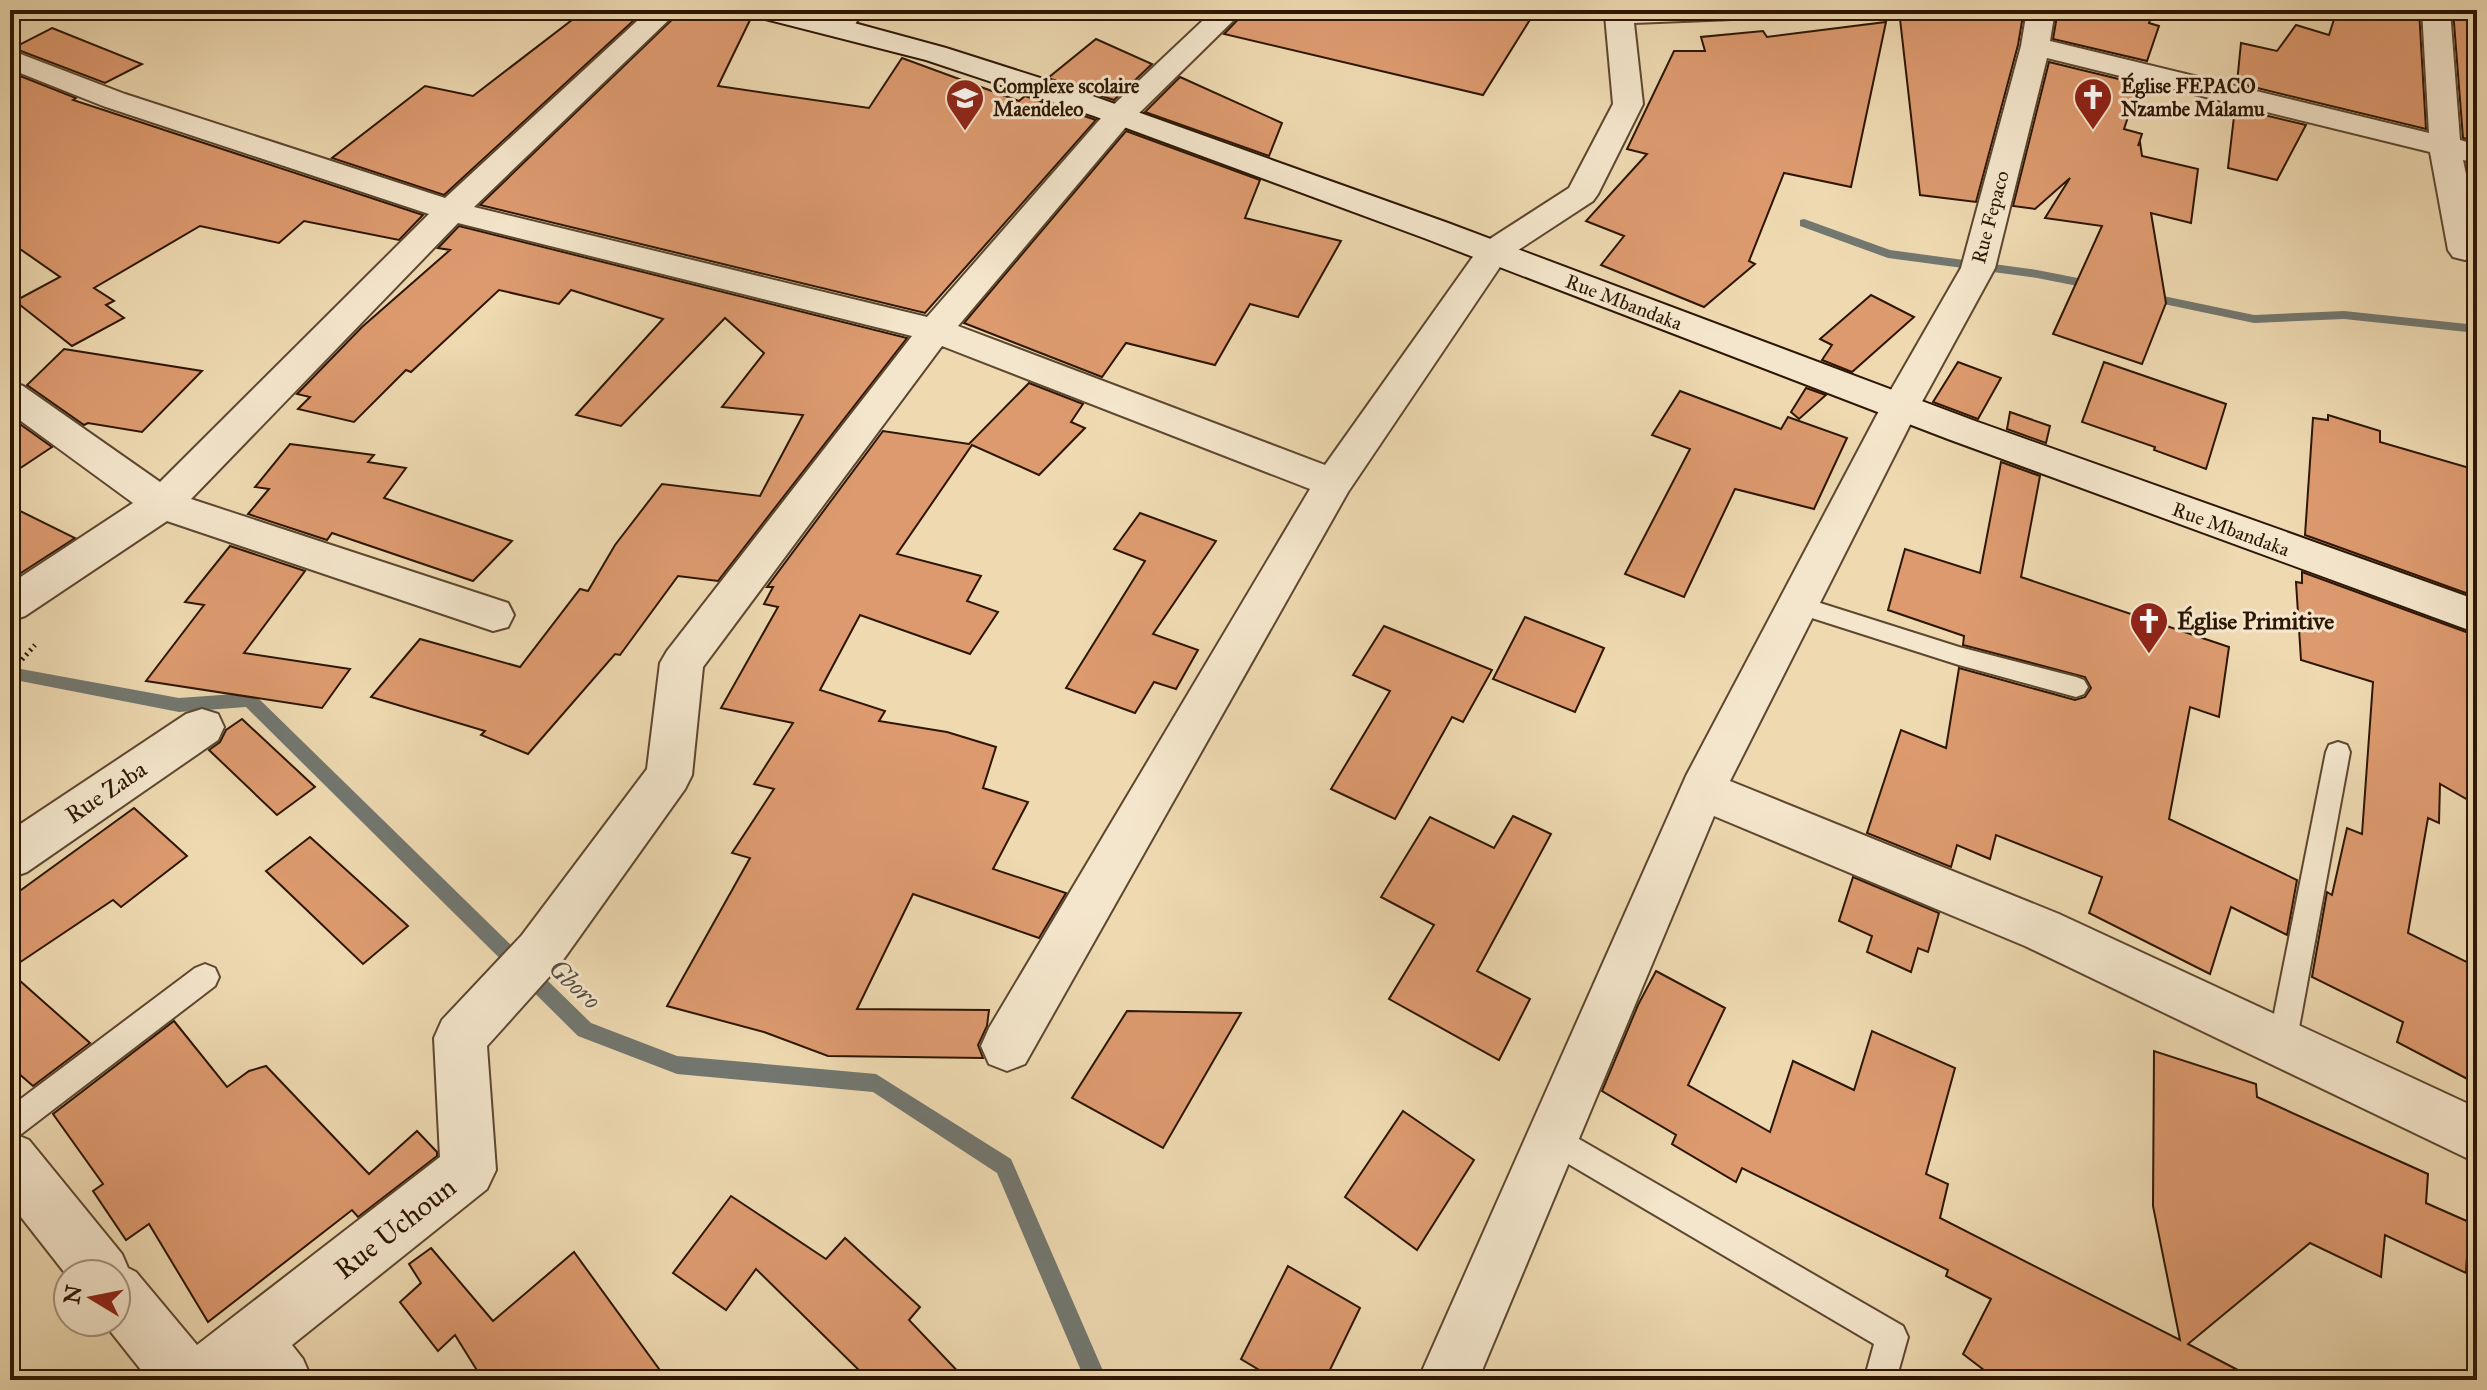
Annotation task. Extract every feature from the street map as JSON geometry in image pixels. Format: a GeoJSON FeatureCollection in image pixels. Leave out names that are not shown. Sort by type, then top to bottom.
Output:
{"type":"FeatureCollection","features":[{"type":"Feature","properties":{"kind":"street"},"geometry":{"type":"LineString","coordinates":[[10,605],[162,504],[451,211],[665,10]]}},
{"type":"Feature","properties":{"kind":"street","name":"Rue Mbandaka"},"geometry":{"type":"LineString","coordinates":[[763,10],[845,18],[1120,115],[1494,251],[1899,409],[2477,617]]}},
{"type":"Feature","properties":{"kind":"street"},"geometry":{"type":"LineString","coordinates":[[935,330],[1120,115],[1230,10]]}},
{"type":"Feature","properties":{"kind":"street"},"geometry":{"type":"LineString","coordinates":[[1007,1046],[1333,483],[1494,251],[1582,194],[1628,104],[1618,12],[1757,10]]}},
{"type":"Feature","properties":{"kind":"street","name":"Rue Fepaco"},"geometry":{"type":"LineString","coordinates":[[1448,1380],[1702,790],[1899,409],[1978,268],[2035,46],[2041,10]]}},
{"type":"Feature","properties":{"kind":"street"},"geometry":{"type":"LineString","coordinates":[[2436,10],[2445,147],[2465,250]]}},
{"type":"Feature","properties":{"kind":"street"},"geometry":{"type":"LineString","coordinates":[[2035,46],[2477,154]]}},
{"type":"Feature","properties":{"kind":"street"},"geometry":{"type":"LineString","coordinates":[[10,59],[114,100],[451,211],[935,330],[1333,483]]}},
{"type":"Feature","properties":{"kind":"street","name":"Rue Uchoun"},"geometry":{"type":"LineString","coordinates":[[201,1380],[266,1361],[468,1170],[460,1038],[523,969],[669,775],[682,663],[935,330]]}},
{"type":"Feature","properties":{"kind":"street"},"geometry":{"type":"LineString","coordinates":[[10,395],[162,504],[493,615]]}},
{"type":"Feature","properties":{"kind":"street","name":"Rue Zaba"},"geometry":{"type":"LineString","coordinates":[[10,857],[202,727]]}},
{"type":"Feature","properties":{"kind":"street"},"geometry":{"type":"LineString","coordinates":[[1702,790],[2042,930],[2477,1136]]}},
{"type":"Feature","properties":{"kind":"street"},"geometry":{"type":"LineString","coordinates":[[10,1159],[89,1258]]}},
{"type":"Feature","properties":{"kind":"street"},"geometry":{"type":"LineString","coordinates":[[132,1312],[187,1380]]}},
{"type":"Feature","properties":{"kind":"lane"},"geometry":{"type":"LineString","coordinates":[[1798,605],[1959,656],[2076,687]]}},
{"type":"Feature","properties":{"kind":"lane"},"geometry":{"type":"LineString","coordinates":[[2282,1044],[2338,752]]}},
{"type":"Feature","properties":{"kind":"lane"},"geometry":{"type":"LineString","coordinates":[[10,1125],[205,977]]}},
{"type":"Feature","properties":{"kind":"lane"},"geometry":{"type":"LineString","coordinates":[[1553,1139],[1892,1337],[1880,1380]]}},
{"type":"Feature","properties":{"kind":"building"},"geometry":{"type":"Polygon","coordinates":[[[585,10],[645,10],[444,195],[332,158],[425,86],[473,96],[585,10]]]}},
{"type":"Feature","properties":{"kind":"building"},"geometry":{"type":"Polygon","coordinates":[[[682,10],[746,10],[751,18],[718,86],[869,108],[902,58],[1019,101],[1025,96],[1096,120],[925,313],[480,205],[682,10]]]}},
{"type":"Feature","properties":{"kind":"building"},"geometry":{"type":"Polygon","coordinates":[[[1247,10],[1536,10],[1483,95],[1224,34],[1247,10]]]}},
{"type":"Feature","properties":{"kind":"building"},"geometry":{"type":"Polygon","coordinates":[[[1899,10],[2024,10],[2018,45],[1976,202],[1920,195],[1899,10]]]}},
{"type":"Feature","properties":{"kind":"building"},"geometry":{"type":"Polygon","coordinates":[[[2058,10],[2154,10],[2149,23],[2159,26],[2147,61],[2053,39],[2058,10]]]}},
{"type":"Feature","properties":{"kind":"building"},"geometry":{"type":"Polygon","coordinates":[[[2337,10],[2419,10],[2426,129],[2237,83],[2241,43],[2277,51],[2296,25],[2329,35],[2337,10]]]}},
{"type":"Feature","properties":{"kind":"building"},"geometry":{"type":"Polygon","coordinates":[[[2453,10],[2477,10],[2477,142],[2463,138],[2453,10]]]}},
{"type":"Feature","properties":{"kind":"building"},"geometry":{"type":"Polygon","coordinates":[[[1886,22],[1851,187],[1784,173],[1749,261],[1755,264],[1704,307],[1601,265],[1624,236],[1586,221],[1647,154],[1627,149],[1674,51],[1705,51],[1701,37],[1763,31],[1767,37],[1886,22]]]}},
{"type":"Feature","properties":{"kind":"building"},"geometry":{"type":"Polygon","coordinates":[[[52,28],[142,64],[105,83],[13,48],[52,28]]]}},
{"type":"Feature","properties":{"kind":"building"},"geometry":{"type":"Polygon","coordinates":[[[1096,39],[1152,64],[1114,100],[1048,78],[1096,39]]]}},
{"type":"Feature","properties":{"kind":"building"},"geometry":{"type":"Polygon","coordinates":[[[2049,62],[2139,84],[2124,129],[2142,134],[2138,146],[2140,142],[2142,156],[2198,169],[2191,223],[2151,213],[2166,303],[2142,364],[2053,334],[2102,226],[2045,218],[2070,178],[2035,209],[2013,206],[2049,62]]]}},
{"type":"Feature","properties":{"kind":"building"},"geometry":{"type":"Polygon","coordinates":[[[10,72],[76,98],[73,100],[423,215],[399,240],[304,221],[279,243],[200,226],[94,288],[114,301],[106,305],[124,318],[72,346],[15,301],[60,277],[10,242],[10,72]]]}},
{"type":"Feature","properties":{"kind":"building"},"geometry":{"type":"Polygon","coordinates":[[[1180,77],[1282,123],[1269,156],[1145,112],[1180,77]]]}},
{"type":"Feature","properties":{"kind":"building"},"geometry":{"type":"Polygon","coordinates":[[[2235,108],[2306,125],[2277,180],[2228,168],[2235,108]]]}},
{"type":"Feature","properties":{"kind":"building"},"geometry":{"type":"Polygon","coordinates":[[[1126,131],[1260,180],[1245,218],[1341,241],[1298,317],[1250,304],[1215,365],[1126,343],[1102,377],[964,323],[1126,131]]]}},
{"type":"Feature","properties":{"kind":"building"},"geometry":{"type":"Polygon","coordinates":[[[459,226],[907,338],[718,581],[678,576],[620,655],[615,654],[528,754],[481,735],[485,731],[371,697],[420,639],[520,667],[580,589],[588,591],[615,545],[662,484],[760,496],[803,415],[722,407],[764,353],[725,318],[621,426],[576,415],[663,319],[571,290],[559,304],[499,290],[411,372],[406,370],[354,422],[298,409],[310,397],[297,394],[362,327],[450,250],[438,248],[459,226]]]}},
{"type":"Feature","properties":{"kind":"building"},"geometry":{"type":"Polygon","coordinates":[[[1871,295],[1914,317],[1852,372],[1822,360],[1832,345],[1820,339],[1871,295]]]}},
{"type":"Feature","properties":{"kind":"building"},"geometry":{"type":"Polygon","coordinates":[[[64,349],[202,371],[142,432],[88,423],[84,425],[27,385],[64,349]]]}},
{"type":"Feature","properties":{"kind":"building"},"geometry":{"type":"Polygon","coordinates":[[[1958,362],[2001,378],[1978,419],[1933,402],[1958,362]]]}},
{"type":"Feature","properties":{"kind":"building"},"geometry":{"type":"Polygon","coordinates":[[[2104,362],[2226,404],[2206,469],[2154,450],[2155,447],[2082,422],[2104,362]]]}},
{"type":"Feature","properties":{"kind":"building"},"geometry":{"type":"Polygon","coordinates":[[[1029,383],[1083,404],[1071,422],[1085,428],[1039,475],[972,445],[897,554],[981,576],[967,601],[998,612],[970,654],[860,615],[820,690],[885,711],[879,721],[947,732],[996,747],[983,788],[1028,802],[993,869],[1066,893],[1039,938],[913,894],[857,1009],[989,1010],[987,1026],[978,1045],[983,1058],[828,1056],[764,1032],[667,1006],[750,858],[732,853],[774,789],[754,784],[793,723],[721,708],[778,607],[764,604],[773,587],[767,587],[883,431],[969,444],[1029,383]]]}},
{"type":"Feature","properties":{"kind":"building"},"geometry":{"type":"Polygon","coordinates":[[[1806,388],[1826,395],[1799,419],[1791,412],[1806,388]]]}},
{"type":"Feature","properties":{"kind":"building"},"geometry":{"type":"Polygon","coordinates":[[[1680,391],[1781,429],[1788,417],[1847,438],[1814,509],[1735,489],[1684,597],[1625,574],[1690,449],[1652,435],[1680,391]]]}},
{"type":"Feature","properties":{"kind":"building"},"geometry":{"type":"Polygon","coordinates":[[[2010,412],[2050,426],[2046,443],[2007,429],[2010,412]]]}},
{"type":"Feature","properties":{"kind":"building"},"geometry":{"type":"Polygon","coordinates":[[[2328,415],[2380,431],[2380,442],[2473,469],[2474,525],[2470,543],[2477,546],[2477,597],[2305,535],[2313,418],[2328,420],[2328,415]]]}},
{"type":"Feature","properties":{"kind":"building"},"geometry":{"type":"Polygon","coordinates":[[[10,417],[52,447],[10,475],[10,417]]]}},
{"type":"Feature","properties":{"kind":"building"},"geometry":{"type":"Polygon","coordinates":[[[290,444],[374,455],[368,462],[406,468],[384,498],[512,541],[473,581],[332,533],[327,540],[248,514],[269,489],[255,487],[290,444]]]}},
{"type":"Feature","properties":{"kind":"building"},"geometry":{"type":"Polygon","coordinates":[[[2001,462],[2040,476],[2021,577],[2229,647],[2219,717],[2190,707],[2169,819],[2297,880],[2287,935],[2231,907],[2210,974],[2089,913],[2102,877],[1996,835],[1990,859],[1957,845],[1951,867],[1867,833],[1901,730],[1946,748],[1959,668],[2075,700],[2085,697],[2091,688],[2085,677],[1963,645],[1964,636],[1888,610],[1905,549],[1980,573],[2001,462]]]}},
{"type":"Feature","properties":{"kind":"building"},"geometry":{"type":"Polygon","coordinates":[[[10,506],[75,538],[10,580],[10,506]]]}},
{"type":"Feature","properties":{"kind":"building"},"geometry":{"type":"Polygon","coordinates":[[[1140,513],[1216,541],[1153,634],[1198,650],[1176,689],[1154,682],[1135,713],[1066,688],[1145,561],[1114,549],[1140,513]]]}},
{"type":"Feature","properties":{"kind":"building"},"geometry":{"type":"Polygon","coordinates":[[[230,546],[305,571],[244,653],[350,669],[322,708],[146,681],[204,605],[185,602],[230,546]]]}},
{"type":"Feature","properties":{"kind":"building"},"geometry":{"type":"Polygon","coordinates":[[[2302,572],[2477,636],[2477,805],[2440,784],[2439,823],[2428,818],[2408,933],[2477,967],[2477,1084],[2397,1042],[2403,1022],[2312,977],[2327,892],[2332,895],[2347,828],[2362,834],[2373,682],[2301,660],[2296,582],[2302,583],[2302,572]]]}},
{"type":"Feature","properties":{"kind":"building"},"geometry":{"type":"Polygon","coordinates":[[[1525,617],[1604,648],[1575,712],[1493,679],[1525,617]]]}},
{"type":"Feature","properties":{"kind":"building"},"geometry":{"type":"Polygon","coordinates":[[[1384,626],[1492,670],[1463,722],[1452,717],[1395,819],[1331,789],[1390,691],[1353,675],[1384,626]]]}},
{"type":"Feature","properties":{"kind":"building"},"geometry":{"type":"Polygon","coordinates":[[[242,719],[315,787],[277,815],[209,750],[220,742],[226,730],[242,719]]]}},
{"type":"Feature","properties":{"kind":"building"},"geometry":{"type":"Polygon","coordinates":[[[134,808],[187,856],[121,907],[113,900],[10,969],[10,898],[134,808]]]}},
{"type":"Feature","properties":{"kind":"building"},"geometry":{"type":"Polygon","coordinates":[[[1513,816],[1551,834],[1477,971],[1530,999],[1499,1060],[1389,999],[1434,925],[1381,897],[1430,817],[1494,848],[1513,816]]]}},
{"type":"Feature","properties":{"kind":"building"},"geometry":{"type":"Polygon","coordinates":[[[310,837],[408,926],[363,964],[266,871],[310,837]]]}},
{"type":"Feature","properties":{"kind":"building"},"geometry":{"type":"Polygon","coordinates":[[[1853,877],[1939,913],[1928,952],[1918,948],[1911,972],[1867,952],[1872,936],[1839,921],[1853,877]]]}},
{"type":"Feature","properties":{"kind":"building"},"geometry":{"type":"Polygon","coordinates":[[[1656,971],[1725,1008],[1688,1085],[1770,1132],[1793,1061],[1854,1090],[1872,1031],[1955,1068],[1926,1174],[1948,1184],[1940,1218],[2180,1340],[2153,1206],[2154,1051],[2256,1084],[2257,1097],[2428,1174],[2426,1203],[2469,1222],[2466,1273],[2385,1235],[2381,1277],[2310,1243],[2188,1344],[2257,1380],[1997,1380],[1963,1354],[1991,1299],[1946,1276],[1948,1270],[1742,1168],[1736,1182],[1672,1144],[1676,1135],[1602,1091],[1638,1005],[1656,971]]]}},
{"type":"Feature","properties":{"kind":"building"},"geometry":{"type":"Polygon","coordinates":[[[10,972],[90,1043],[33,1086],[10,1066],[10,972]]]}},
{"type":"Feature","properties":{"kind":"building"},"geometry":{"type":"Polygon","coordinates":[[[1127,1011],[1241,1013],[1163,1148],[1072,1098],[1127,1011]]]}},
{"type":"Feature","properties":{"kind":"building"},"geometry":{"type":"Polygon","coordinates":[[[174,1021],[227,1087],[249,1071],[266,1066],[369,1174],[417,1131],[437,1152],[437,1156],[358,1217],[352,1210],[208,1322],[149,1224],[126,1240],[93,1191],[103,1184],[53,1114],[174,1021]]]}},
{"type":"Feature","properties":{"kind":"building"},"geometry":{"type":"Polygon","coordinates":[[[1403,1111],[1474,1160],[1417,1250],[1345,1197],[1403,1111]]]}},
{"type":"Feature","properties":{"kind":"building"},"geometry":{"type":"Polygon","coordinates":[[[731,1196],[826,1259],[845,1238],[920,1307],[909,1320],[966,1380],[869,1380],[756,1269],[726,1310],[673,1273],[731,1196]]]}},
{"type":"Feature","properties":{"kind":"building"},"geometry":{"type":"Polygon","coordinates":[[[431,1248],[493,1321],[574,1252],[667,1380],[483,1380],[455,1335],[438,1351],[400,1302],[421,1283],[409,1264],[431,1248]]]}},
{"type":"Feature","properties":{"kind":"building"},"geometry":{"type":"Polygon","coordinates":[[[1288,1266],[1360,1308],[1325,1380],[1276,1380],[1241,1359],[1288,1266]]]}},
{"type":"Feature","properties":{"kind":"waterway"},"geometry":{"type":"LineString","coordinates":[[1804,223],[1888,254],[2037,274],[2098,286]]}},
{"type":"Feature","properties":{"kind":"waterway"},"geometry":{"type":"LineString","coordinates":[[2144,296],[2254,319],[2344,315],[2477,329]]}},
{"type":"Feature","properties":{"kind":"waterway","name":"Gboro"},"geometry":{"type":"LineString","coordinates":[[10,673],[179,705],[249,700],[585,1030],[677,1065],[876,1083],[1004,1166],[1096,1380]]}},
{"type":"Feature","properties":{"kind":"place","name":"Église FEPACO Nzambe Malamu"},"geometry":{"type":"Point","coordinates":[2093,131]}},
{"type":"Feature","properties":{"kind":"place","name":"Complexe scolaire Maendeleo"},"geometry":{"type":"Point","coordinates":[965,132]}},
{"type":"Feature","properties":{"kind":"place","name":"Église Primitive"},"geometry":{"type":"Point","coordinates":[2149,655]}}]}
